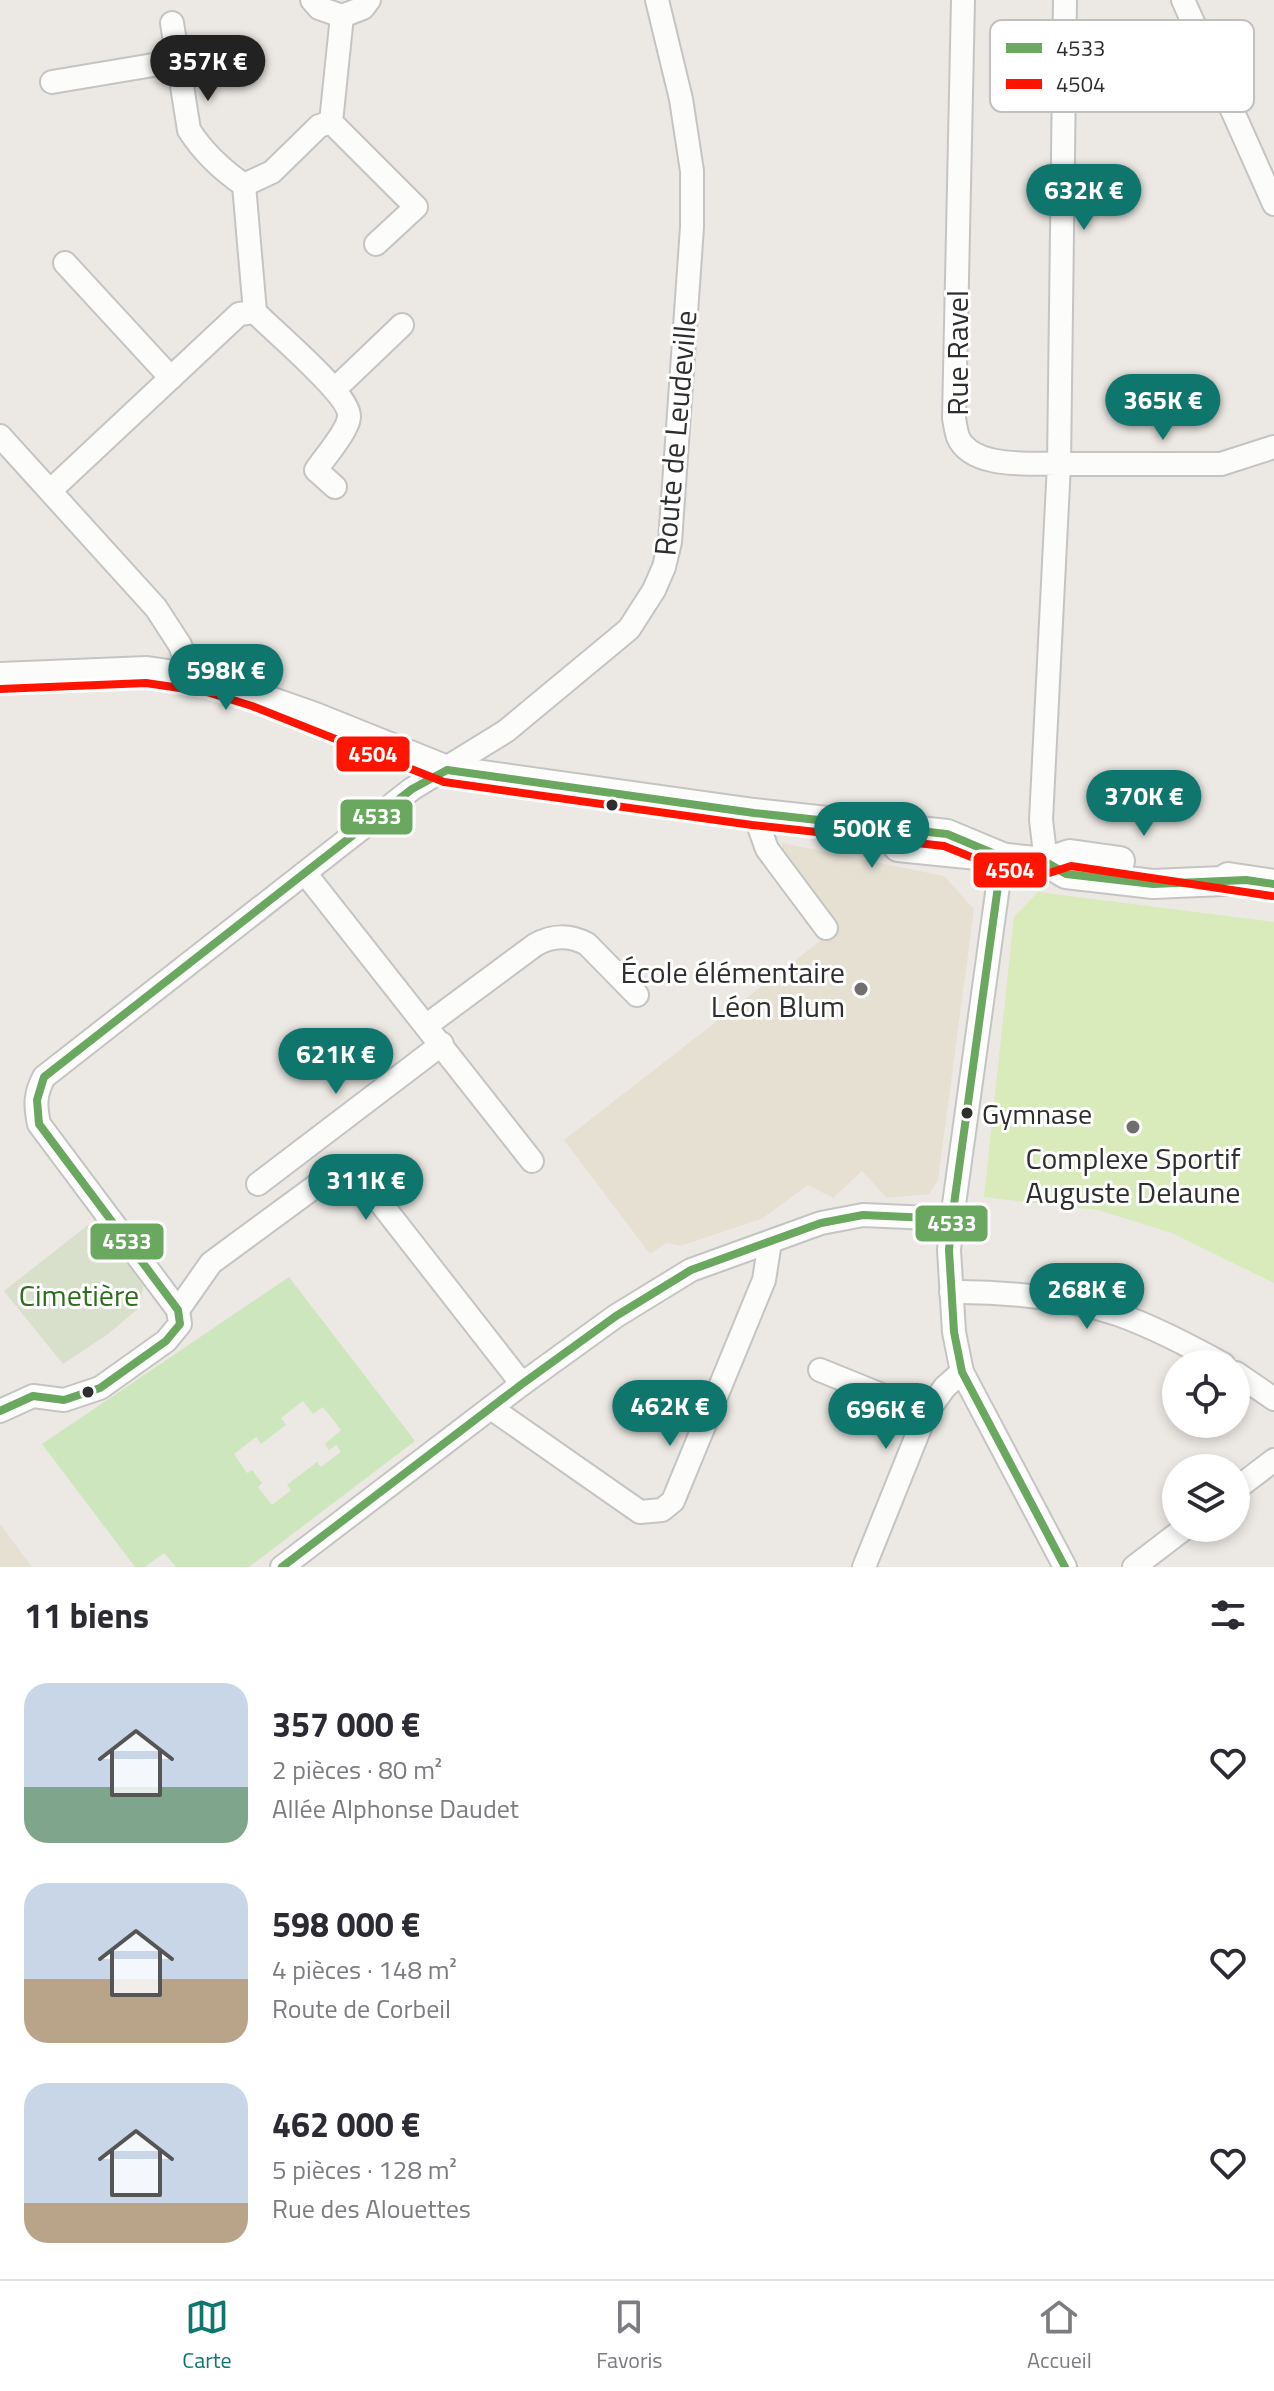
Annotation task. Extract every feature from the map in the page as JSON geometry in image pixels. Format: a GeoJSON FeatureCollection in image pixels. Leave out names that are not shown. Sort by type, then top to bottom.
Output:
{"type":"FeatureCollection","features":[{"type":"Feature","properties":{"kind":"street"},"geometry":{"type":"LineString","coordinates":[[312,0],[319,8],[342,16],[363,8],[369,0]]}},
{"type":"Feature","properties":{"kind":"street","name":"Route de Leudeville"},"geometry":{"type":"LineString","coordinates":[[178,1310],[39,1124],[35,1105],[38,1090],[44,1077],[57,1065],[412,789],[506,731],[629,629],[648,600],[664,567],[670,542],[692,227],[692,171],[681,99],[657,0]]}},
{"type":"Feature","properties":{"kind":"street","name":"Rue Ravel"},"geometry":{"type":"LineString","coordinates":[[963,0],[954,418],[959,440],[991,462],[1059,464],[1221,464],[1274,447]]}},
{"type":"Feature","properties":{"kind":"street"},"geometry":{"type":"LineString","coordinates":[[1065,0],[1065,20]]}},
{"type":"Feature","properties":{"kind":"street"},"geometry":{"type":"LineString","coordinates":[[1183,0],[1192,20]]}},
{"type":"Feature","properties":{"kind":"street"},"geometry":{"type":"LineString","coordinates":[[331,122],[342,16]]}},
{"type":"Feature","properties":{"kind":"street"},"geometry":{"type":"LineString","coordinates":[[172,23],[189,130],[226,173],[244,185]]}},
{"type":"Feature","properties":{"kind":"street"},"geometry":{"type":"LineString","coordinates":[[52,82],[177,61]]}},
{"type":"Feature","properties":{"kind":"street"},"geometry":{"type":"LineString","coordinates":[[1046,862],[1041,820],[1059,464],[1064,112]]}},
{"type":"Feature","properties":{"kind":"street"},"geometry":{"type":"LineString","coordinates":[[1233,112],[1274,204]]}},
{"type":"Feature","properties":{"kind":"street"},"geometry":{"type":"LineString","coordinates":[[244,185],[272,172],[319,126],[331,122]]}},
{"type":"Feature","properties":{"kind":"street"},"geometry":{"type":"LineString","coordinates":[[331,122],[416,207],[376,244]]}},
{"type":"Feature","properties":{"kind":"street"},"geometry":{"type":"LineString","coordinates":[[244,185],[255,312],[335,389],[347,405],[350,415],[347,424],[316,470],[335,487]]}},
{"type":"Feature","properties":{"kind":"street"},"geometry":{"type":"LineString","coordinates":[[65,263],[171,378]]}},
{"type":"Feature","properties":{"kind":"street"},"geometry":{"type":"LineString","coordinates":[[51,490],[239,314],[255,312]]}},
{"type":"Feature","properties":{"kind":"street"},"geometry":{"type":"LineString","coordinates":[[335,389],[402,325]]}},
{"type":"Feature","properties":{"kind":"street"},"geometry":{"type":"LineString","coordinates":[[0,436],[156,608],[180,645],[186,662],[185,676]]}},
{"type":"Feature","properties":{"kind":"street"},"geometry":{"type":"LineString","coordinates":[[0,677],[147,671],[210,680],[447,770],[754,813],[947,834],[1002,857],[1046,862],[1066,874],[1153,884],[1260,882]]}},
{"type":"Feature","properties":{"kind":"street"},"geometry":{"type":"LineString","coordinates":[[754,813],[767,849],[826,928]]}},
{"type":"Feature","properties":{"kind":"street"},"geometry":{"type":"LineString","coordinates":[[1002,857],[952,1219],[949,1250],[954,1332],[962,1372],[1065,1567]]}},
{"type":"Feature","properties":{"kind":"street"},"geometry":{"type":"LineString","coordinates":[[305,873],[532,1161]]}},
{"type":"Feature","properties":{"kind":"street"},"geometry":{"type":"LineString","coordinates":[[427,1025],[535,945],[553,938],[578,939],[587,944],[637,995]]}},
{"type":"Feature","properties":{"kind":"street"},"geometry":{"type":"LineString","coordinates":[[258,1184],[442,1044]]}},
{"type":"Feature","properties":{"kind":"street"},"geometry":{"type":"LineString","coordinates":[[0,1411],[33,1396],[64,1400],[100,1388],[166,1341],[180,1324],[178,1310],[211,1263],[324,1180],[350,1181],[372,1192],[522,1384]]}},
{"type":"Feature","properties":{"kind":"street"},"geometry":{"type":"LineString","coordinates":[[282,1567],[522,1384],[616,1316],[671,1281],[714,1260],[821,1223],[863,1215],[952,1219]]}},
{"type":"Feature","properties":{"kind":"street"},"geometry":{"type":"LineString","coordinates":[[491,1408],[640,1512],[662,1510],[673,1501],[764,1280],[770,1242]]}},
{"type":"Feature","properties":{"kind":"street"},"geometry":{"type":"LineString","coordinates":[[951,1292],[1052,1300],[1115,1314],[1196,1350]]}},
{"type":"Feature","properties":{"kind":"street"},"geometry":{"type":"LineString","coordinates":[[820,1370],[926,1413]]}},
{"type":"Feature","properties":{"kind":"street"},"geometry":{"type":"LineString","coordinates":[[864,1567],[926,1413],[945,1387],[962,1372]]}},
{"type":"Feature","properties":{"kind":"street"},"geometry":{"type":"LineString","coordinates":[[1250,1383],[1274,1399]]}},
{"type":"Feature","properties":{"kind":"street"},"geometry":{"type":"LineString","coordinates":[[1250,1478],[1274,1460]]}},
{"type":"Feature","properties":{"kind":"street"},"geometry":{"type":"LineString","coordinates":[[1134,1567],[1167,1542]]}},
{"type":"Feature","properties":{"kind":"shaded area","name":"École élémentaire Léon Blum"},"geometry":{"type":"Polygon","coordinates":[[[782,843],[944,876],[974,909],[938,1180],[929,1194],[887,1198],[862,1171],[833,1198],[808,1185],[763,1218],[681,1246],[666,1243],[650,1254],[564,1140],[838,927],[782,856],[782,843]]]}},
{"type":"Feature","properties":{"kind":"shaded area"},"geometry":{"type":"Polygon","coordinates":[[[0,1524],[32,1567],[0,1567],[0,1524]]]}},
{"type":"Feature","properties":{"kind":"green space","name":"Complexe Sportif Auguste Delaune"},"geometry":{"type":"Polygon","coordinates":[[[1038,892],[1274,922],[1274,1283],[1172,1233],[1098,1210],[984,1197],[1014,917],[1038,892]]]}},
{"type":"Feature","properties":{"kind":"green space","name":"Cimetière"},"geometry":{"type":"Polygon","coordinates":[[[97,1218],[144,1281],[140,1307],[108,1334],[63,1364],[4,1291],[97,1218]]]}},
{"type":"Feature","properties":{"kind":"green space"},"geometry":{"type":"Polygon","coordinates":[[[289,1277],[415,1441],[249,1567],[176,1567],[164,1553],[145,1567],[135,1567],[42,1444],[289,1277]],[[303,1401],[281,1418],[286,1425],[261,1444],[256,1437],[234,1454],[247,1473],[252,1470],[262,1483],[258,1487],[272,1505],[291,1490],[287,1485],[317,1462],[321,1467],[341,1452],[336,1445],[329,1450],[325,1444],[341,1430],[323,1407],[313,1414],[303,1401]]]}},
{"type":"Feature","properties":{"kind":"transit line","name":"4504"},"geometry":{"type":"LineString","coordinates":[[0,689],[146,683],[207,692],[252,706],[444,782],[752,825],[944,846],[1001,869],[1046,874],[1071,866],[1272,896]]}},
{"type":"Feature","properties":{"kind":"transit line","name":"4533"},"geometry":{"type":"LineString","coordinates":[[0,1411],[33,1396],[64,1400],[100,1388],[166,1341],[180,1324],[178,1310],[39,1124],[37,1100],[44,1077],[412,789],[447,770],[754,813],[947,834],[1002,857],[1046,862],[1066,874],[1153,884],[1246,880],[1274,884]]}},
{"type":"Feature","properties":{"kind":"transit line","name":"4533"},"geometry":{"type":"LineString","coordinates":[[1002,857],[952,1219],[949,1250],[954,1332],[962,1372],[1065,1567]]}},
{"type":"Feature","properties":{"kind":"transit line","name":"4533"},"geometry":{"type":"LineString","coordinates":[[282,1567],[522,1384],[616,1316],[691,1270],[821,1223],[863,1215],[952,1219]]}},
{"type":"Feature","properties":{"kind":"place","name":"École élémentaire Léon Blum"},"geometry":{"type":"Point","coordinates":[861,989]}},
{"type":"Feature","properties":{"kind":"place","name":"Gymnase"},"geometry":{"type":"Point","coordinates":[967,1113]}},
{"type":"Feature","properties":{"kind":"place","name":"Complexe Sportif Auguste Delaune"},"geometry":{"type":"Point","coordinates":[1133,1127]}}]}
